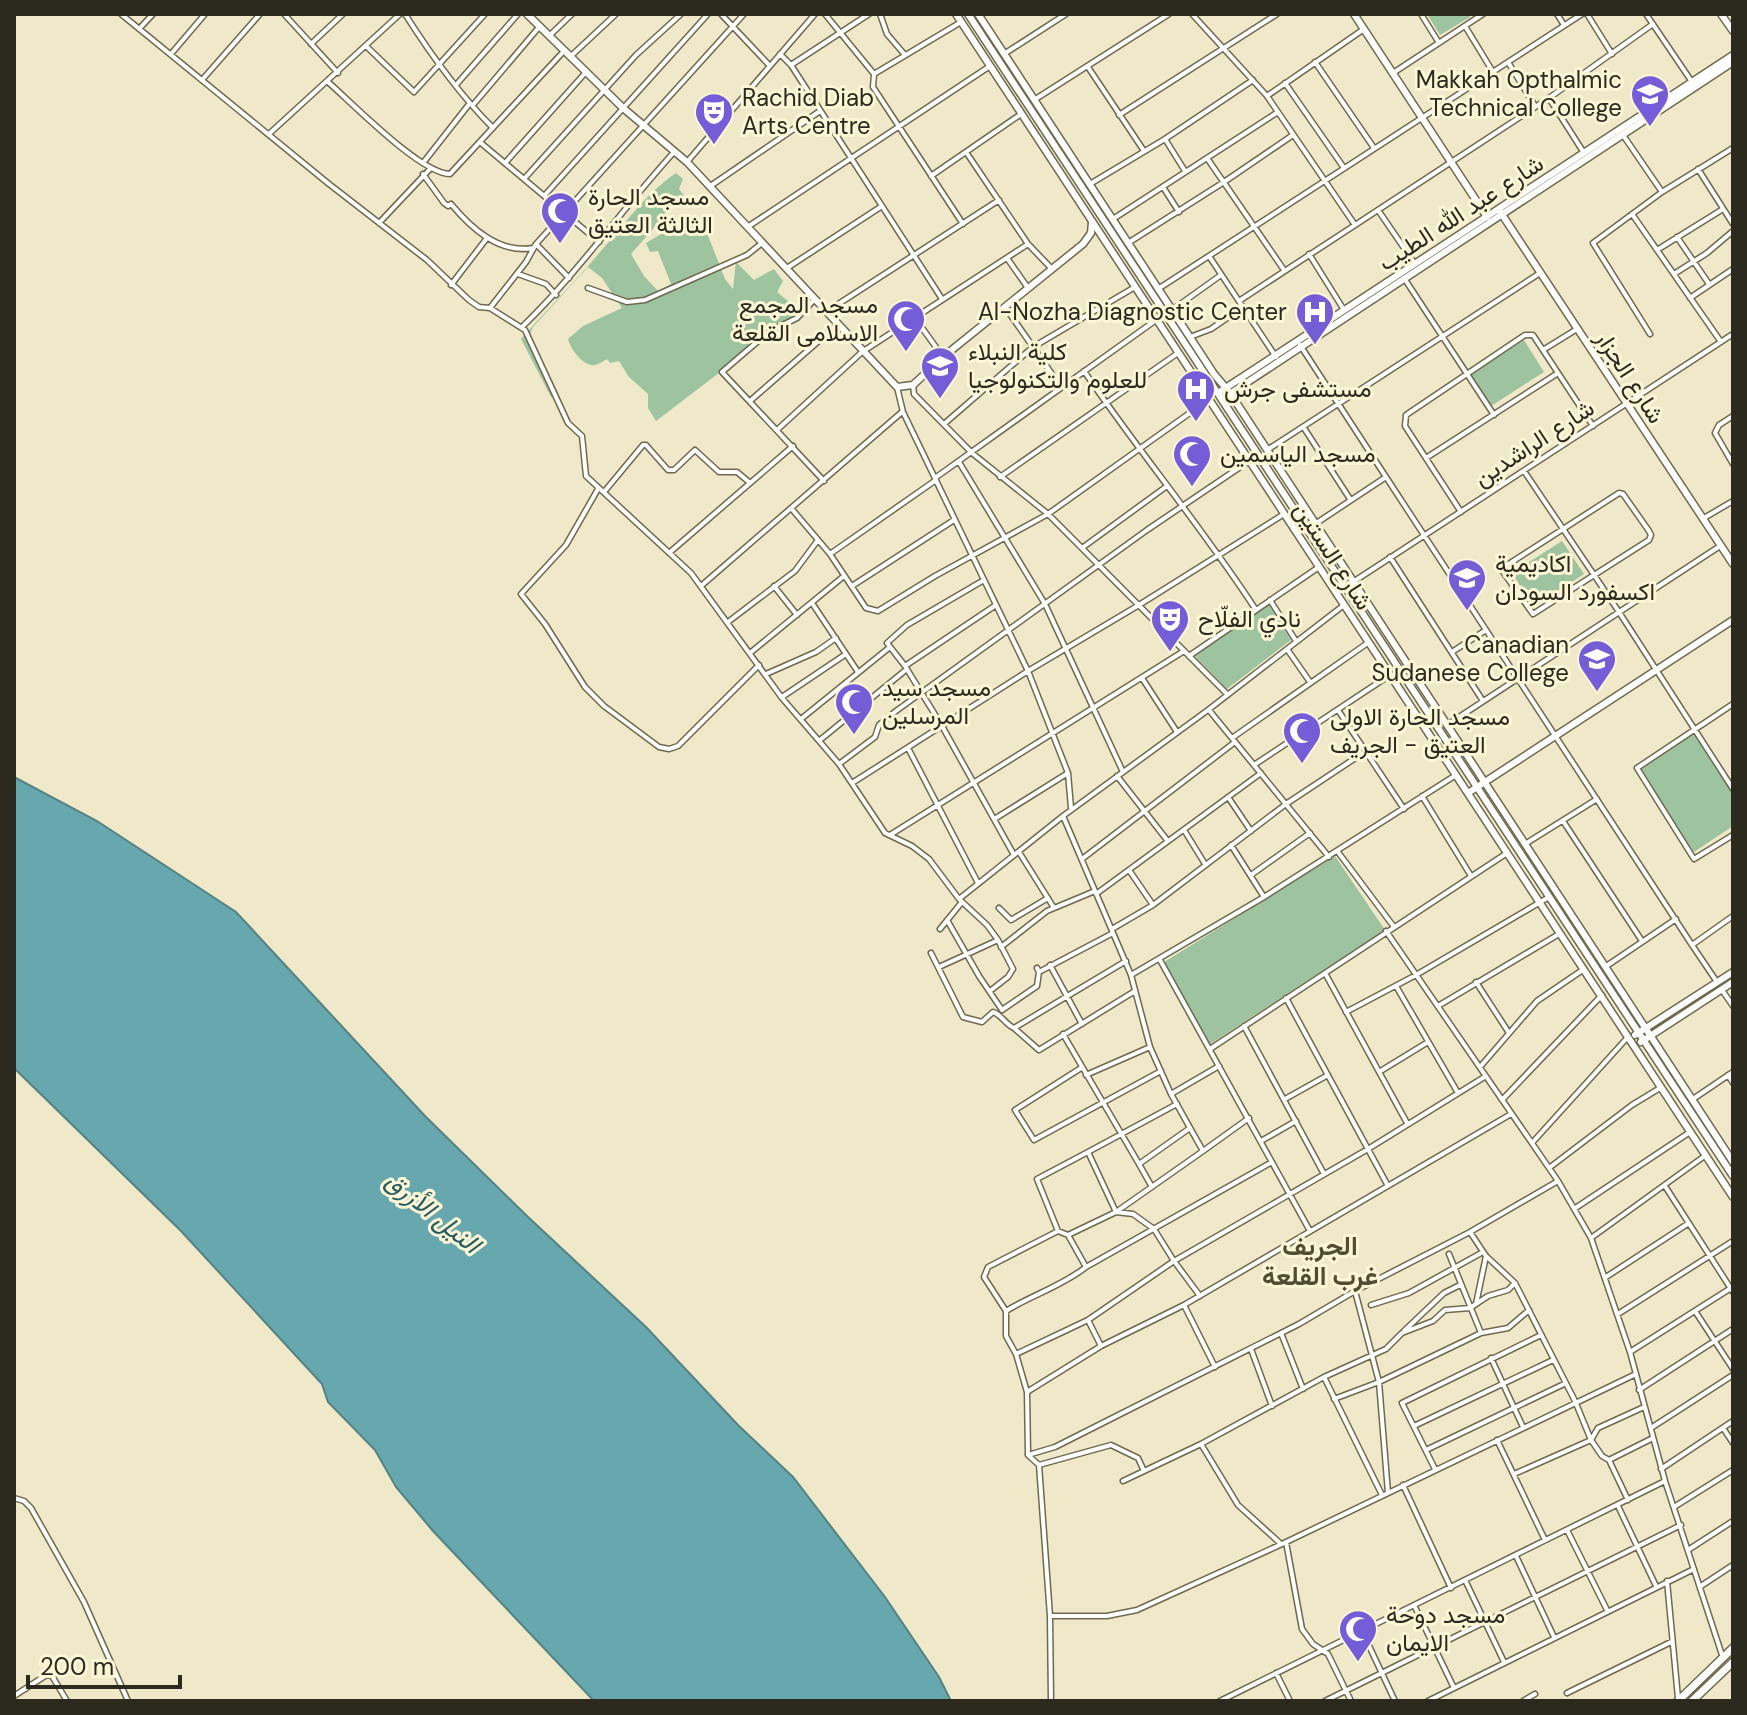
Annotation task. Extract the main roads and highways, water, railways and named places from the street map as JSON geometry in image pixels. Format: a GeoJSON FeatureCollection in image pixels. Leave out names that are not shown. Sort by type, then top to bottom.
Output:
{"type":"FeatureCollection","features":[{"type":"Feature","properties":{"kind":"main road"},"geometry":{"type":"LineString","coordinates":[[527,14],[623,108],[687,162],[897,387],[913,385],[1083,244],[1091,233],[1091,221]]}},
{"type":"Feature","properties":{"kind":"main road","name":"شارع الستين"},"geometry":{"type":"LineString","coordinates":[[956,14],[1733,1197]]}},
{"type":"Feature","properties":{"kind":"main road","name":"شارع الستين"},"geometry":{"type":"LineString","coordinates":[[968,14],[1140,267],[1220,396],[1558,911],[1642,1031],[1643,1041],[1719,1148],[1733,1176]]}},
{"type":"Feature","properties":{"kind":"main road"},"geometry":{"type":"LineString","coordinates":[[978,14],[1113,219],[1140,267],[1228,390],[1525,844],[1605,967],[1642,1031],[1650,1036],[1693,1099],[1719,1148],[1733,1162]]}},
{"type":"Feature","properties":{"kind":"main road"},"geometry":{"type":"LineString","coordinates":[[1354,14],[1489,219]]}},
{"type":"Feature","properties":{"kind":"main road"},"geometry":{"type":"LineString","coordinates":[[1721,14],[1733,31]]}},
{"type":"Feature","properties":{"kind":"main road","name":"شارع عبد الله الطيب"},"geometry":{"type":"LineString","coordinates":[[1300,344],[1345,311],[1623,134],[1733,55]]}},
{"type":"Feature","properties":{"kind":"main road","name":"شارع عبد الله الطيب"},"geometry":{"type":"LineString","coordinates":[[1500,212],[1584,153],[1733,62]]}},
{"type":"Feature","properties":{"kind":"main road","name":"شارع الجزار"},"geometry":{"type":"LineString","coordinates":[[1500,212],[1733,564]]}},
{"type":"Feature","properties":{"kind":"main road"},"geometry":{"type":"LineString","coordinates":[[1083,244],[1098,239],[1106,243]]}},
{"type":"Feature","properties":{"kind":"main road","name":"شارع عبد الله الطيب"},"geometry":{"type":"LineString","coordinates":[[1210,403],[1404,278],[1416,267]]}},
{"type":"Feature","properties":{"kind":"main road"},"geometry":{"type":"LineString","coordinates":[[1279,485],[1286,480]]}},
{"type":"Feature","properties":{"kind":"main road"},"geometry":{"type":"LineString","coordinates":[[1335,591],[1344,585]]}},
{"type":"Feature","properties":{"kind":"main road"},"geometry":{"type":"LineString","coordinates":[[1468,793],[1733,620]]}},
{"type":"Feature","properties":{"kind":"main road"},"geometry":{"type":"LineString","coordinates":[[1403,675],[1411,670]]}},
{"type":"Feature","properties":{"kind":"main road"},"geometry":{"type":"LineString","coordinates":[[1550,917],[1558,911]]}},
{"type":"Feature","properties":{"kind":"main road"},"geometry":{"type":"LineString","coordinates":[[1629,1037],[1733,972]]}},
{"type":"Feature","properties":{"kind":"main road"},"geometry":{"type":"LineString","coordinates":[[1635,1046],[1733,982]]}},
{"type":"Feature","properties":{"kind":"main road"},"geometry":{"type":"LineString","coordinates":[[1678,1701],[1733,1648]]}},
{"type":"Feature","properties":{"kind":"main road"},"geometry":{"type":"LineString","coordinates":[[1692,1701],[1733,1662]]}},
{"type":"Feature","properties":{"kind":"water","name":"النيل الأزرق"},"geometry":{"type":"Polygon","coordinates":[[[14,777],[97,821],[236,912],[425,1116],[646,1327],[738,1425],[793,1477],[885,1597],[939,1677],[951,1701],[594,1701],[433,1531],[396,1487],[375,1450],[328,1402],[322,1384],[181,1231],[14,1068],[14,777]]]}},
{"type":"Feature","properties":{"kind":"place","name":"Makkah Opthalmic Technical College"},"geometry":{"type":"Point","coordinates":[1650,128]}},
{"type":"Feature","properties":{"kind":"place","name":"Rachid Diab Arts Centre"},"geometry":{"type":"Point","coordinates":[714,146]}},
{"type":"Feature","properties":{"kind":"place","name":"مسجد الحارة الثالثة العتيق"},"geometry":{"type":"Point","coordinates":[560,245]}},
{"type":"Feature","properties":{"kind":"place","name":"Al-Nozha Diagnostic Center"},"geometry":{"type":"Point","coordinates":[1315,346]}},
{"type":"Feature","properties":{"kind":"place","name":"مسجد المجمع الاسلامى القلعة"},"geometry":{"type":"Point","coordinates":[906,353]}},
{"type":"Feature","properties":{"kind":"place","name":"كلية النبلاء للعلوم والتكنولوجيا"},"geometry":{"type":"Point","coordinates":[940,400]}},
{"type":"Feature","properties":{"kind":"place","name":"مستشفى جرش"},"geometry":{"type":"Point","coordinates":[1196,423]}},
{"type":"Feature","properties":{"kind":"place","name":"مسجد الياسمين"},"geometry":{"type":"Point","coordinates":[1192,488]}},
{"type":"Feature","properties":{"kind":"place","name":"اكاديمية اكسفورد السودان"},"geometry":{"type":"Point","coordinates":[1467,612]}},
{"type":"Feature","properties":{"kind":"place","name":"نادي الفلّاح"},"geometry":{"type":"Point","coordinates":[1170,653]}},
{"type":"Feature","properties":{"kind":"place","name":"Canadian Sudanese College"},"geometry":{"type":"Point","coordinates":[1597,693]}},
{"type":"Feature","properties":{"kind":"place","name":"مسجد سيد المرسلين"},"geometry":{"type":"Point","coordinates":[854,736]}},
{"type":"Feature","properties":{"kind":"place","name":"مسجد الحارة الاولى العتيق - الجريف"},"geometry":{"type":"Point","coordinates":[1302,765]}},
{"type":"Feature","properties":{"kind":"place","name":"مسجد دوحة الايمان"},"geometry":{"type":"Point","coordinates":[1358,1663]}},
{"type":"Feature","properties":{"kind":"district","name":"الجريف غرب القلعة"},"geometry":{"type":"Point","coordinates":[1320,1261]}}]}
